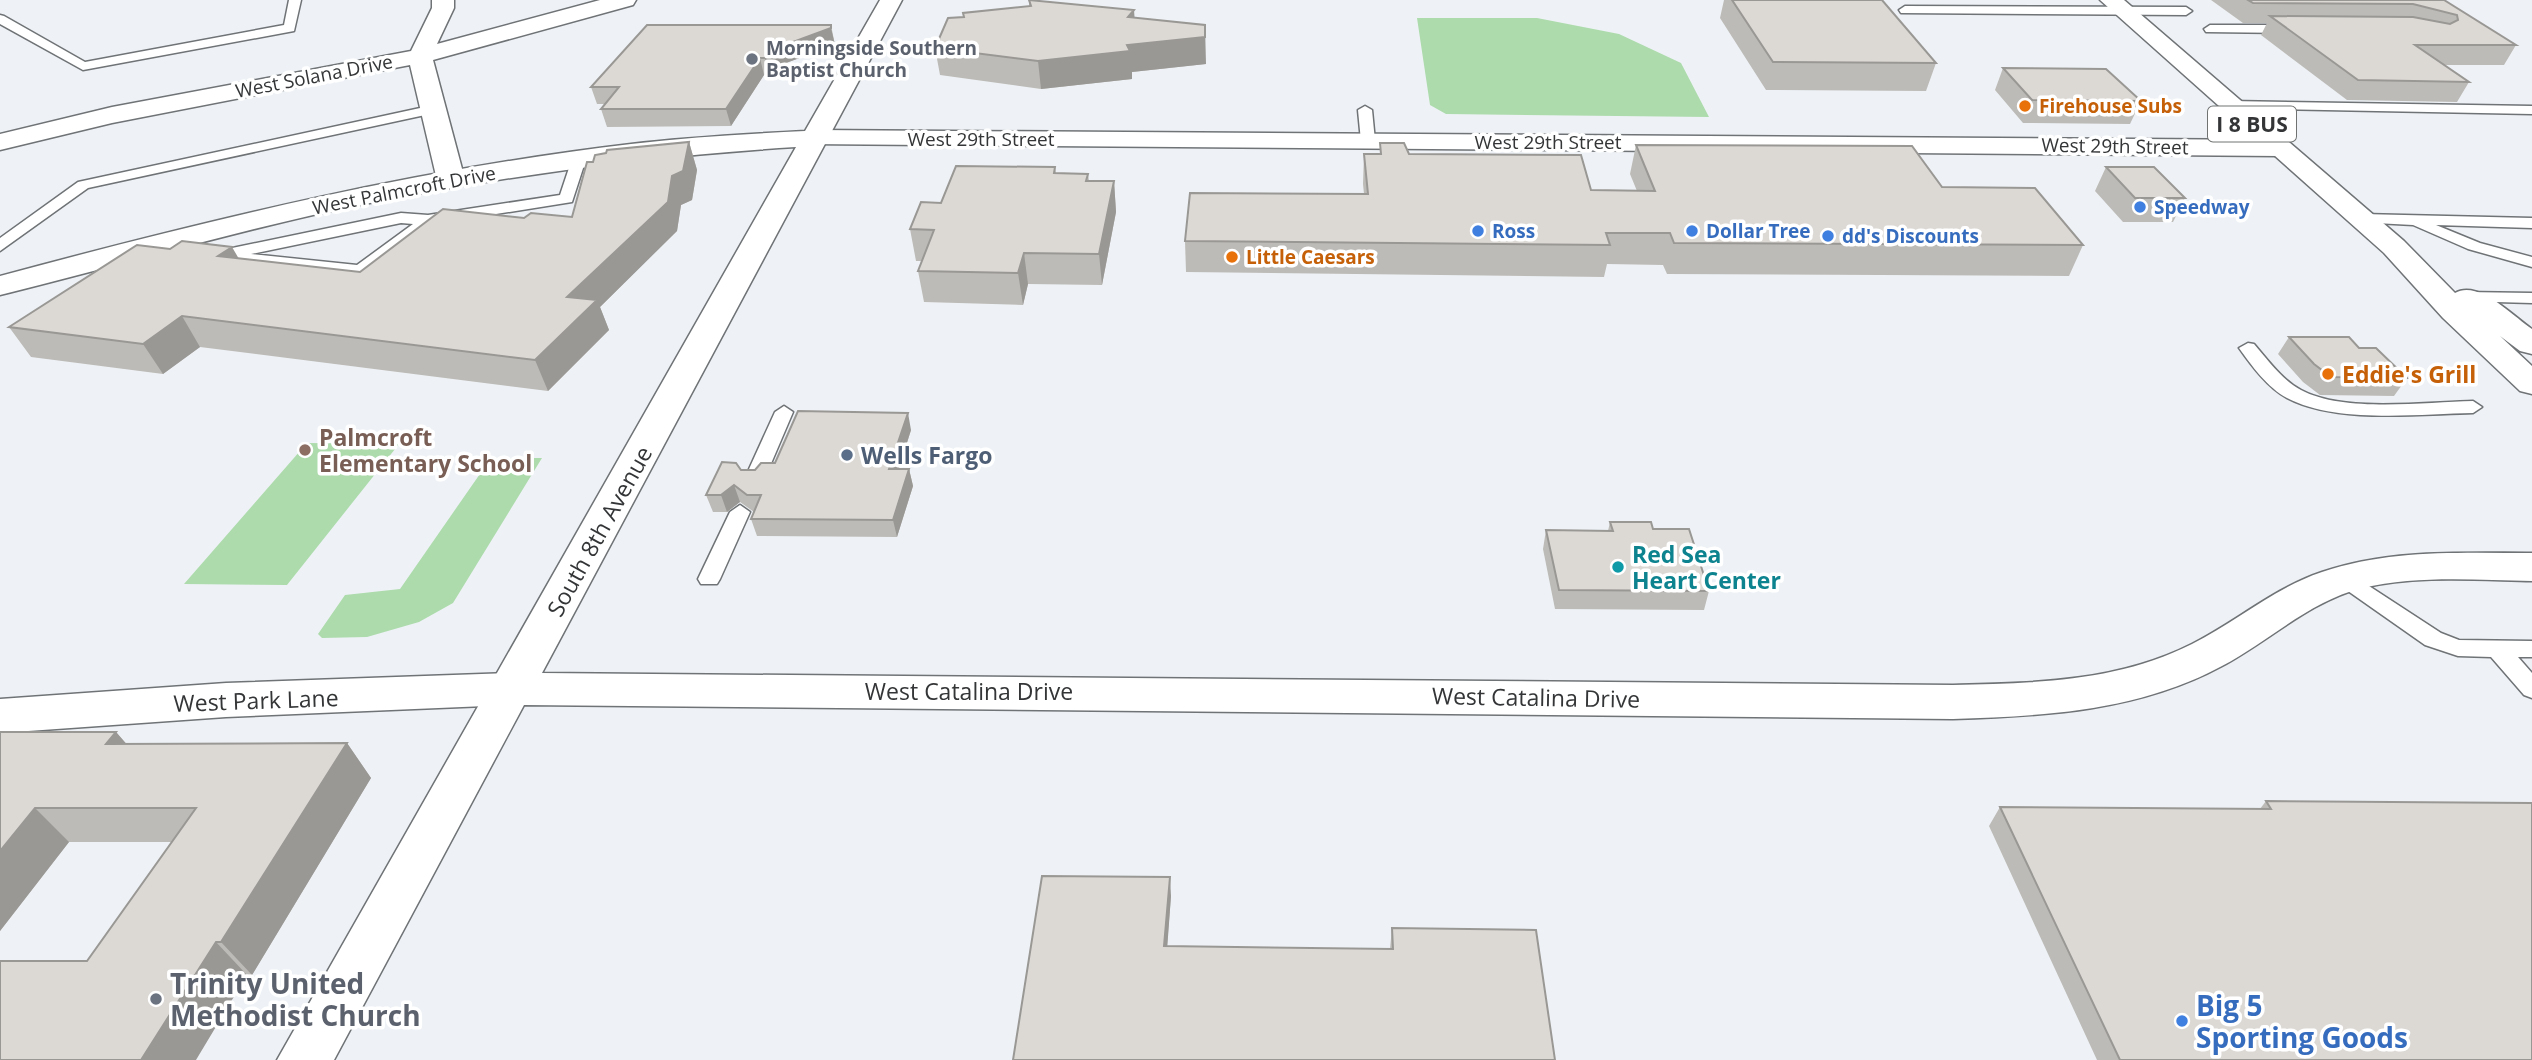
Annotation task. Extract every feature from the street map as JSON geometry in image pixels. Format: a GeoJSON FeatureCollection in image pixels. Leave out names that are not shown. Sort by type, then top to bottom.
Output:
{"type":"FeatureCollection","features":[{"type":"Feature","properties":{"kind":"street"},"geometry":{"type":"LineString","coordinates":[[443,0],[443,8],[420,56],[451,180]]}},
{"type":"Feature","properties":{"kind":"street","name":"West Solana Drive"},"geometry":{"type":"LineString","coordinates":[[0,142],[112,115],[420,56],[625,0]]}},
{"type":"Feature","properties":{"kind":"street","name":"South 8th Avenue"},"geometry":{"type":"LineString","coordinates":[[305,1060],[891,0]]}},
{"type":"Feature","properties":{"kind":"street","name":"I 8 BUS"},"geometry":{"type":"LineString","coordinates":[[2116,5],[2362,219],[2402,233],[2465,297],[2532,344]]}},
{"type":"Feature","properties":{"kind":"street","name":"West 29th Street"},"geometry":{"type":"LineString","coordinates":[[816,138],[2279,148]]}},
{"type":"Feature","properties":{"kind":"street","name":"West Palmcroft Drive"},"geometry":{"type":"LineString","coordinates":[[0,286],[181,253],[297,210],[451,180],[579,159],[693,146],[816,138]]}},
{"type":"Feature","properties":{"kind":"street","name":"I 8 BUS"},"geometry":{"type":"LineString","coordinates":[[2402,233],[2454,312],[2532,384]]}},
{"type":"Feature","properties":{"kind":"street","name":"West Catalina Drive"},"geometry":{"type":"LineString","coordinates":[[511,689],[1953,702],[2043,700],[2106,691],[2163,675],[2206,656],[2314,591],[2346,579],[2404,569],[2532,567]]}},
{"type":"Feature","properties":{"kind":"street","name":"West Park Lane"},"geometry":{"type":"LineString","coordinates":[[0,716],[226,700],[511,689]]}},
{"type":"Feature","properties":{"kind":"lane"},"geometry":{"type":"LineString","coordinates":[[0,19],[83,66],[290,28],[295,0]]}},
{"type":"Feature","properties":{"kind":"lane"},"geometry":{"type":"LineString","coordinates":[[2172,0],[2227,42]]}},
{"type":"Feature","properties":{"kind":"lane"},"geometry":{"type":"LineString","coordinates":[[1905,10],[2116,5],[2198,20],[2278,29],[2306,29]]}},
{"type":"Feature","properties":{"kind":"lane"},"geometry":{"type":"LineString","coordinates":[[2278,29],[2297,42]]}},
{"type":"Feature","properties":{"kind":"lane"},"geometry":{"type":"LineString","coordinates":[[2230,105],[2532,110]]}},
{"type":"Feature","properties":{"kind":"lane"},"geometry":{"type":"LineString","coordinates":[[0,246],[83,185],[434,109]]}},
{"type":"Feature","properties":{"kind":"lane"},"geometry":{"type":"LineString","coordinates":[[1365,110],[1368,141]]}},
{"type":"Feature","properties":{"kind":"lane"},"geometry":{"type":"LineString","coordinates":[[224,256],[401,218],[428,220],[567,199],[579,159]]}},
{"type":"Feature","properties":{"kind":"lane"},"geometry":{"type":"LineString","coordinates":[[181,253],[360,270],[428,220]]}},
{"type":"Feature","properties":{"kind":"lane"},"geometry":{"type":"LineString","coordinates":[[2402,233],[2532,223]]}},
{"type":"Feature","properties":{"kind":"lane"},"geometry":{"type":"LineString","coordinates":[[2402,233],[2474,246],[2532,262]]}},
{"type":"Feature","properties":{"kind":"lane"},"geometry":{"type":"LineString","coordinates":[[2465,297],[2532,298]]}},
{"type":"Feature","properties":{"kind":"lane"},"geometry":{"type":"LineString","coordinates":[[2248,348],[2282,385],[2297,395],[2322,404],[2473,407]]}},
{"type":"Feature","properties":{"kind":"lane"},"geometry":{"type":"LineString","coordinates":[[754,480],[784,412]]}},
{"type":"Feature","properties":{"kind":"lane"},"geometry":{"type":"LineString","coordinates":[[709,579],[740,512]]}},
{"type":"Feature","properties":{"kind":"lane"},"geometry":{"type":"LineString","coordinates":[[2346,579],[2433,639],[2458,648],[2532,649]]}},
{"type":"Feature","properties":{"kind":"lane"},"geometry":{"type":"LineString","coordinates":[[2497,649],[2532,689]]}},
{"type":"Feature","properties":{"kind":"green space"},"geometry":{"type":"Polygon","coordinates":[[[1417,18],[1537,18],[1619,34],[1681,63],[1709,117],[1446,114],[1430,105],[1417,18]]]}},
{"type":"Feature","properties":{"kind":"green space"},"geometry":{"type":"Polygon","coordinates":[[[307,443],[399,444],[287,585],[184,584],[307,443]]]}},
{"type":"Feature","properties":{"kind":"green space"},"geometry":{"type":"Polygon","coordinates":[[[491,458],[542,458],[453,603],[419,622],[367,637],[322,638],[318,634],[345,595],[400,589],[491,458]]]}},
{"type":"Feature","properties":{"kind":"building"},"geometry":{"type":"Polygon","coordinates":[[[1029,0],[1134,10],[1128,17],[1205,25],[1205,37],[1127,45],[1130,51],[1038,61],[935,48],[948,18],[964,17],[963,13],[1031,6],[1029,0]]]}},
{"type":"Feature","properties":{"kind":"building"},"geometry":{"type":"Polygon","coordinates":[[[1732,0],[1882,0],[1936,63],[1773,62],[1732,0]]]}},
{"type":"Feature","properties":{"kind":"building"},"geometry":{"type":"Polygon","coordinates":[[[2248,0],[2444,0],[2516,45],[2415,45],[2469,82],[2358,80],[2270,16],[2413,17],[2450,24],[2458,20],[2457,15],[2413,4],[2253,3],[2248,0]]]}},
{"type":"Feature","properties":{"kind":"building"},"geometry":{"type":"Polygon","coordinates":[[[647,25],[831,25],[831,28],[771,50],[765,58],[760,58],[726,109],[601,109],[619,87],[591,87],[647,25]]]}},
{"type":"Feature","properties":{"kind":"building"},"geometry":{"type":"Polygon","coordinates":[[[2003,68],[2106,69],[2141,101],[2032,100],[2003,68]]]}},
{"type":"Feature","properties":{"kind":"building"},"geometry":{"type":"Polygon","coordinates":[[[689,142],[683,171],[672,176],[668,202],[567,297],[597,300],[535,360],[182,316],[143,344],[9,327],[137,245],[170,249],[182,241],[232,247],[218,256],[360,272],[443,209],[524,218],[531,213],[572,217],[587,162],[593,162],[595,155],[606,153],[607,150],[689,142]]]}},
{"type":"Feature","properties":{"kind":"building"},"geometry":{"type":"Polygon","coordinates":[[[1380,143],[1404,143],[1409,154],[1581,155],[1591,190],[1655,191],[1636,145],[1912,146],[1942,187],[2035,188],[2083,245],[1674,243],[1670,233],[1606,233],[1610,245],[1185,241],[1190,193],[1368,194],[1364,154],[1381,154],[1380,143]]]}},
{"type":"Feature","properties":{"kind":"building"},"geometry":{"type":"Polygon","coordinates":[[[956,166],[1055,167],[1054,173],[1088,174],[1086,181],[1114,181],[1099,254],[1024,253],[1018,273],[918,271],[934,230],[910,229],[921,202],[941,203],[956,166]]]}},
{"type":"Feature","properties":{"kind":"building"},"geometry":{"type":"Polygon","coordinates":[[[2106,167],[2154,167],[2185,198],[2135,198],[2106,167]]]}},
{"type":"Feature","properties":{"kind":"building"},"geometry":{"type":"Polygon","coordinates":[[[2289,337],[2349,337],[2359,348],[2376,348],[2407,378],[2331,377],[2314,364],[2289,337]]]}},
{"type":"Feature","properties":{"kind":"building","name":"Wells Fargo"},"geometry":{"type":"Polygon","coordinates":[[[798,411],[908,413],[889,469],[909,469],[893,520],[751,519],[761,495],[747,495],[734,485],[721,495],[706,495],[722,462],[736,463],[741,470],[755,470],[761,463],[775,463],[798,411]]]}},
{"type":"Feature","properties":{"kind":"building","name":"Red Sea Heart Center"},"geometry":{"type":"Polygon","coordinates":[[[1610,522],[1651,522],[1653,529],[1689,529],[1709,591],[1559,590],[1546,530],[1613,531],[1610,522]]]}},
{"type":"Feature","properties":{"kind":"building"},"geometry":{"type":"Polygon","coordinates":[[[0,732],[116,732],[106,744],[347,743],[221,942],[216,942],[141,1060],[0,1060],[0,961],[87,961],[196,808],[35,808],[0,851],[0,732]]]}},
{"type":"Feature","properties":{"kind":"building"},"geometry":{"type":"Polygon","coordinates":[[[2266,801],[2532,803],[2532,1060],[2120,1060],[2000,807],[2271,809],[2266,801]]]}},
{"type":"Feature","properties":{"kind":"building"},"geometry":{"type":"Polygon","coordinates":[[[1042,876],[1170,877],[1164,946],[1393,949],[1392,928],[1536,930],[1555,1060],[1013,1060],[1042,876]]]}},
{"type":"Feature","properties":{"kind":"place","name":"Morningside Southern Baptist Church"},"geometry":{"type":"Point","coordinates":[752,59]}},
{"type":"Feature","properties":{"kind":"place","name":"Firehouse Subs"},"geometry":{"type":"Point","coordinates":[2025,106]}},
{"type":"Feature","properties":{"kind":"place","name":"Speedway"},"geometry":{"type":"Point","coordinates":[2140,207]}},
{"type":"Feature","properties":{"kind":"place","name":"Ross"},"geometry":{"type":"Point","coordinates":[1478,231]}},
{"type":"Feature","properties":{"kind":"place","name":"Dollar Tree"},"geometry":{"type":"Point","coordinates":[1692,231]}},
{"type":"Feature","properties":{"kind":"place","name":"dd's Discounts"},"geometry":{"type":"Point","coordinates":[1828,236]}},
{"type":"Feature","properties":{"kind":"place","name":"Little Caesars"},"geometry":{"type":"Point","coordinates":[1232,257]}},
{"type":"Feature","properties":{"kind":"place","name":"Eddie's Grill"},"geometry":{"type":"Point","coordinates":[2328,374]}},
{"type":"Feature","properties":{"kind":"place","name":"Palmcroft Elementary School"},"geometry":{"type":"Point","coordinates":[305,450]}},
{"type":"Feature","properties":{"kind":"place","name":"Wells Fargo"},"geometry":{"type":"Point","coordinates":[847,455]}},
{"type":"Feature","properties":{"kind":"place","name":"Red Sea Heart Center"},"geometry":{"type":"Point","coordinates":[1618,567]}},
{"type":"Feature","properties":{"kind":"place","name":"Trinity United Methodist Church"},"geometry":{"type":"Point","coordinates":[156,999]}},
{"type":"Feature","properties":{"kind":"place","name":"Big 5 Sporting Goods"},"geometry":{"type":"Point","coordinates":[2182,1021]}}]}
